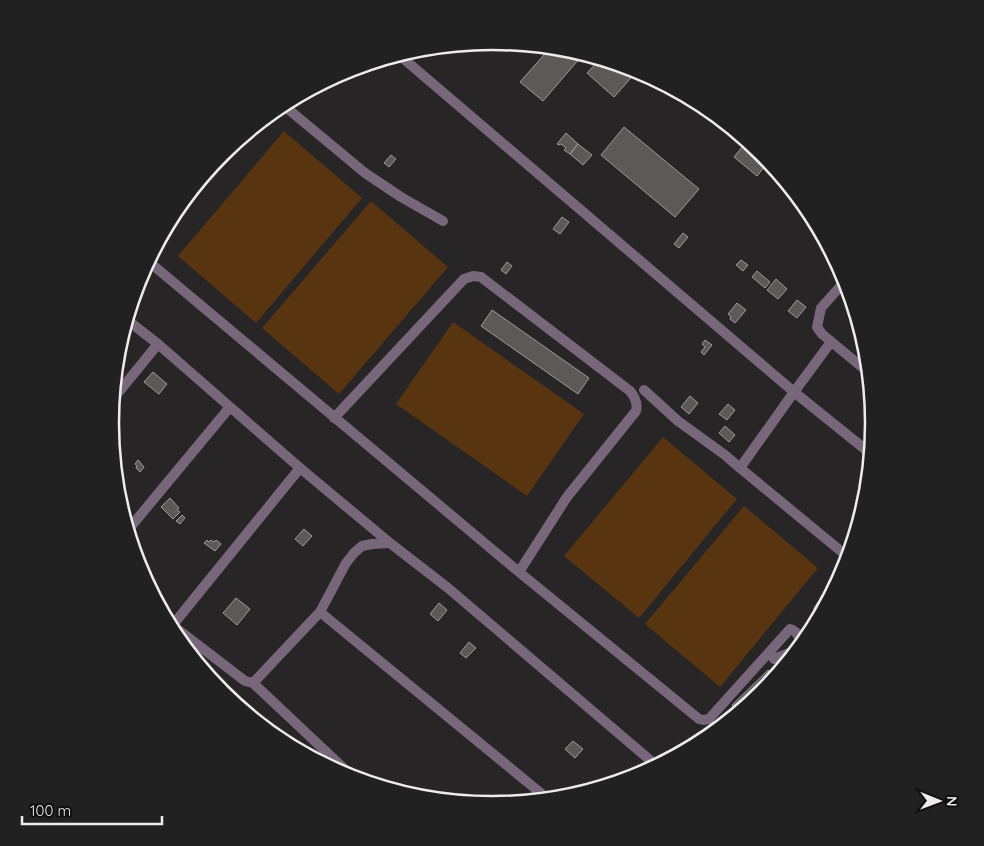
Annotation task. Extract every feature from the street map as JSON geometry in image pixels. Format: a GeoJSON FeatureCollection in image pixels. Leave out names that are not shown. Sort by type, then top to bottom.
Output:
{"type":"FeatureCollection","features":[{"type":"Feature","properties":{"kind":"street"},"geometry":{"type":"LineString","coordinates":[[405,60],[794,392],[864,448]]}},
{"type":"Feature","properties":{"kind":"street"},"geometry":{"type":"LineString","coordinates":[[290,110],[365,172],[401,197],[443,221]]}},
{"type":"Feature","properties":{"kind":"street"},"geometry":{"type":"LineString","coordinates":[[154,266],[519,572],[699,719],[709,719],[769,658],[790,629],[798,636]]}},
{"type":"Feature","properties":{"kind":"street"},"geometry":{"type":"LineString","coordinates":[[334,418],[464,279],[473,276],[481,277],[630,390],[634,395],[637,406],[636,411],[567,497],[519,572]]}},
{"type":"Feature","properties":{"kind":"street"},"geometry":{"type":"LineString","coordinates":[[840,287],[821,308],[818,327],[822,334],[861,366]]}},
{"type":"Feature","properties":{"kind":"street"},"geometry":{"type":"LineString","coordinates":[[132,325],[158,344],[300,468],[390,543],[448,588],[651,761]]}},
{"type":"Feature","properties":{"kind":"street"},"geometry":{"type":"LineString","coordinates":[[740,468],[832,342]]}},
{"type":"Feature","properties":{"kind":"street"},"geometry":{"type":"LineString","coordinates":[[121,390],[158,344]]}},
{"type":"Feature","properties":{"kind":"street"},"geometry":{"type":"LineString","coordinates":[[644,390],[678,422],[725,455],[842,552]]}},
{"type":"Feature","properties":{"kind":"street"},"geometry":{"type":"LineString","coordinates":[[133,524],[230,407]]}},
{"type":"Feature","properties":{"kind":"street"},"geometry":{"type":"LineString","coordinates":[[175,618],[300,468]]}},
{"type":"Feature","properties":{"kind":"street"},"geometry":{"type":"LineString","coordinates":[[253,682],[320,612],[346,563],[354,553],[362,546],[390,543]]}},
{"type":"Feature","properties":{"kind":"street"},"geometry":{"type":"LineString","coordinates":[[320,612],[541,793]]}},
{"type":"Feature","properties":{"kind":"street"},"geometry":{"type":"LineString","coordinates":[[187,637],[245,681],[253,682],[338,763]]}},
{"type":"Feature","properties":{"kind":"street"},"geometry":{"type":"LineString","coordinates":[[769,658],[785,653]]}},
{"type":"Feature","properties":{"kind":"street"},"geometry":{"type":"LineString","coordinates":[[769,658],[779,661]]}},
{"type":"Feature","properties":{"kind":"shaded area"},"geometry":{"type":"Polygon","coordinates":[[[284,131],[362,198],[256,323],[178,256],[284,131]]]}},
{"type":"Feature","properties":{"kind":"shaded area"},"geometry":{"type":"Polygon","coordinates":[[[371,201],[448,267],[339,394],[262,328],[371,201]]]}},
{"type":"Feature","properties":{"kind":"shaded area"},"geometry":{"type":"Polygon","coordinates":[[[453,322],[584,414],[527,496],[396,404],[453,322]]]}},
{"type":"Feature","properties":{"kind":"shaded area"},"geometry":{"type":"Polygon","coordinates":[[[663,437],[737,499],[639,618],[564,556],[663,437]]]}},
{"type":"Feature","properties":{"kind":"shaded area"},"geometry":{"type":"Polygon","coordinates":[[[744,506],[818,568],[720,687],[645,624],[744,506]]]}},
{"type":"Feature","properties":{"kind":"building"},"geometry":{"type":"Polygon","coordinates":[[[545,54],[578,60],[543,101],[520,82],[545,54]]]}},
{"type":"Feature","properties":{"kind":"building"},"geometry":{"type":"Polygon","coordinates":[[[595,65],[632,77],[614,97],[587,73],[595,65]]]}},
{"type":"Feature","properties":{"kind":"building"},"geometry":{"type":"Polygon","coordinates":[[[624,127],[699,189],[675,217],[601,155],[624,127]]]}},
{"type":"Feature","properties":{"kind":"building"},"geometry":{"type":"Polygon","coordinates":[[[566,133],[578,144],[570,154],[564,150],[566,148],[561,144],[557,144],[566,133]]]}},
{"type":"Feature","properties":{"kind":"building"},"geometry":{"type":"Polygon","coordinates":[[[578,144],[592,155],[583,165],[570,154],[578,144]]]}},
{"type":"Feature","properties":{"kind":"building"},"geometry":{"type":"Polygon","coordinates":[[[742,147],[764,168],[757,176],[734,157],[742,147]]]}},
{"type":"Feature","properties":{"kind":"building"},"geometry":{"type":"Polygon","coordinates":[[[391,155],[396,159],[389,167],[384,163],[391,155]]]}},
{"type":"Feature","properties":{"kind":"building"},"geometry":{"type":"Polygon","coordinates":[[[562,217],[569,222],[560,234],[553,229],[562,217]]]}},
{"type":"Feature","properties":{"kind":"building"},"geometry":{"type":"Polygon","coordinates":[[[683,233],[688,237],[679,248],[674,244],[683,233]]]}},
{"type":"Feature","properties":{"kind":"building"},"geometry":{"type":"Polygon","coordinates":[[[741,260],[748,265],[743,271],[736,265],[741,260]]]}},
{"type":"Feature","properties":{"kind":"building"},"geometry":{"type":"Polygon","coordinates":[[[507,262],[512,266],[506,274],[501,270],[507,262]]]}},
{"type":"Feature","properties":{"kind":"building"},"geometry":{"type":"Polygon","coordinates":[[[757,271],[770,282],[765,288],[752,277],[757,271]]]}},
{"type":"Feature","properties":{"kind":"building"},"geometry":{"type":"Polygon","coordinates":[[[776,279],[787,289],[778,299],[767,290],[776,279]]]}},
{"type":"Feature","properties":{"kind":"building"},"geometry":{"type":"Polygon","coordinates":[[[797,300],[806,307],[797,318],[788,311],[797,300]]]}},
{"type":"Feature","properties":{"kind":"building"},"geometry":{"type":"Polygon","coordinates":[[[737,303],[746,310],[735,323],[728,314],[737,303]]]}},
{"type":"Feature","properties":{"kind":"building"},"geometry":{"type":"Polygon","coordinates":[[[492,310],[589,378],[578,394],[481,326],[492,310]]]}},
{"type":"Feature","properties":{"kind":"building"},"geometry":{"type":"Polygon","coordinates":[[[705,340],[712,345],[704,355],[701,352],[705,347],[702,344],[705,340]]]}},
{"type":"Feature","properties":{"kind":"building"},"geometry":{"type":"Polygon","coordinates":[[[153,372],[167,384],[159,394],[144,382],[153,372]]]}},
{"type":"Feature","properties":{"kind":"building"},"geometry":{"type":"Polygon","coordinates":[[[690,396],[698,403],[689,414],[681,407],[690,396]]]}},
{"type":"Feature","properties":{"kind":"building"},"geometry":{"type":"Polygon","coordinates":[[[728,404],[735,410],[727,420],[719,414],[728,404]]]}},
{"type":"Feature","properties":{"kind":"building"},"geometry":{"type":"Polygon","coordinates":[[[725,426],[735,435],[729,442],[719,433],[725,426]]]}},
{"type":"Feature","properties":{"kind":"building"},"geometry":{"type":"Polygon","coordinates":[[[138,460],[144,467],[140,472],[135,464],[138,460]]]}},
{"type":"Feature","properties":{"kind":"building"},"geometry":{"type":"Polygon","coordinates":[[[170,498],[179,508],[177,510],[180,512],[173,519],[161,507],[170,498]]]}},
{"type":"Feature","properties":{"kind":"building"},"geometry":{"type":"Polygon","coordinates":[[[182,515],[185,518],[180,524],[176,521],[182,515]]]}},
{"type":"Feature","properties":{"kind":"building"},"geometry":{"type":"Polygon","coordinates":[[[304,529],[312,536],[303,546],[295,539],[304,529]]]}},
{"type":"Feature","properties":{"kind":"building"},"geometry":{"type":"Polygon","coordinates":[[[207,540],[214,542],[216,540],[221,544],[215,551],[204,543],[207,540]]]}},
{"type":"Feature","properties":{"kind":"building"},"geometry":{"type":"Polygon","coordinates":[[[236,598],[250,609],[237,625],[223,613],[236,598]]]}},
{"type":"Feature","properties":{"kind":"building"},"geometry":{"type":"Polygon","coordinates":[[[439,603],[447,610],[438,621],[430,614],[439,603]]]}},
{"type":"Feature","properties":{"kind":"building"},"geometry":{"type":"Polygon","coordinates":[[[469,642],[476,648],[466,658],[460,653],[469,642]]]}},
{"type":"Feature","properties":{"kind":"building"},"geometry":{"type":"Polygon","coordinates":[[[768,670],[770,672],[738,703],[734,707],[732,705],[768,670]]]}},
{"type":"Feature","properties":{"kind":"building"},"geometry":{"type":"Polygon","coordinates":[[[573,741],[583,749],[575,758],[565,749],[573,741]]]}}]}
